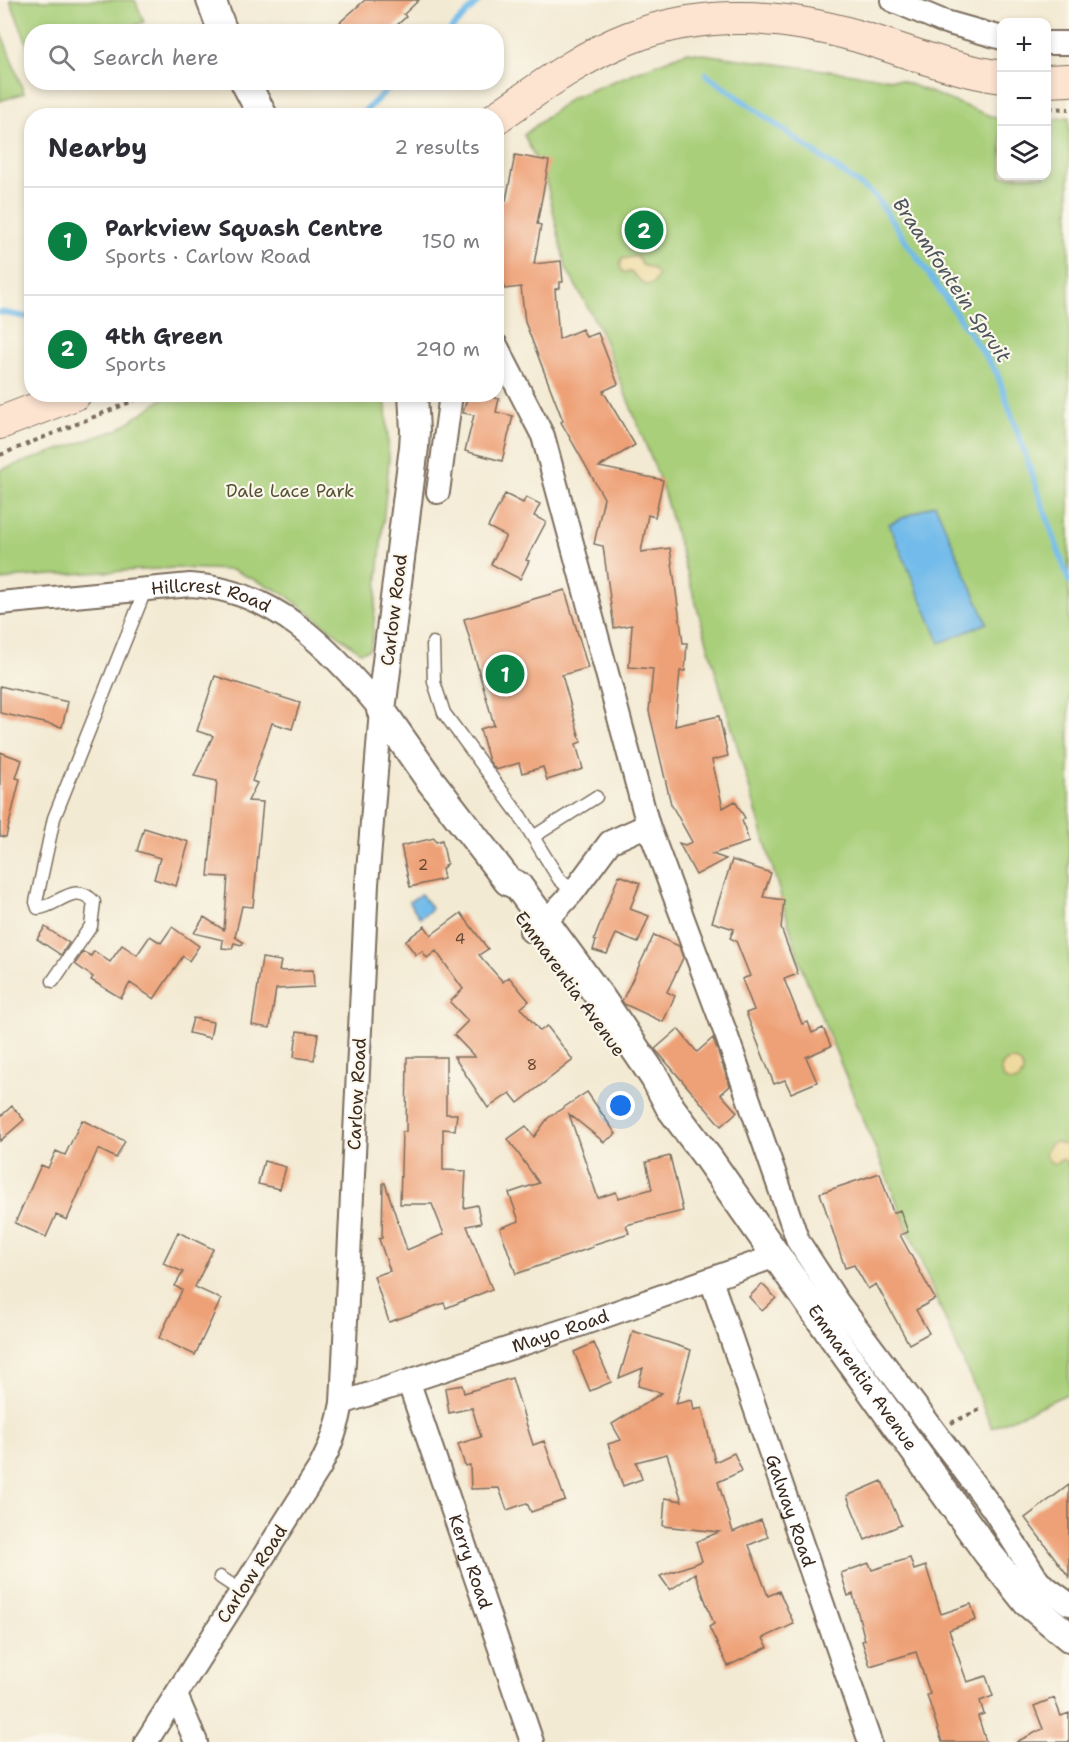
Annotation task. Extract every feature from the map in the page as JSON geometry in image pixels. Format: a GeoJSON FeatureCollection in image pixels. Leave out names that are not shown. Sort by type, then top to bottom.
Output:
{"type":"FeatureCollection","features":[{"type":"Feature","properties":{"kind":"main road"},"geometry":{"type":"LineString","coordinates":[[504,113],[579,64],[627,38],[670,24],[729,18],[771,18],[807,23],[858,36],[951,67],[997,76]]}},
{"type":"Feature","properties":{"kind":"main road"},"geometry":{"type":"LineString","coordinates":[[1051,81],[1069,80]]}},
{"type":"Feature","properties":{"kind":"main road"},"geometry":{"type":"LineString","coordinates":[[0,423],[54,402]]}},
{"type":"Feature","properties":{"kind":"street"},"geometry":{"type":"LineString","coordinates":[[211,0],[220,24]]}},
{"type":"Feature","properties":{"kind":"street"},"geometry":{"type":"LineString","coordinates":[[892,0],[942,21],[997,37]]}},
{"type":"Feature","properties":{"kind":"street"},"geometry":{"type":"LineString","coordinates":[[1051,43],[1069,43]]}},
{"type":"Feature","properties":{"kind":"street"},"geometry":{"type":"LineString","coordinates":[[249,90],[259,108]]}},
{"type":"Feature","properties":{"kind":"street"},"geometry":{"type":"LineString","coordinates":[[504,360],[543,436],[648,825],[726,1034],[798,1241],[837,1301],[993,1509],[1039,1582],[1069,1604]]}},
{"type":"Feature","properties":{"kind":"street","name":"Carlow Road"},"geometry":{"type":"LineString","coordinates":[[146,1742],[328,1451],[336,1432],[342,1403],[367,884],[381,710],[413,458],[413,402]]}},
{"type":"Feature","properties":{"kind":"street"},"geometry":{"type":"LineString","coordinates":[[438,492],[450,402]]}},
{"type":"Feature","properties":{"kind":"street","name":"Hillcrest Road"},"geometry":{"type":"LineString","coordinates":[[0,603],[190,585],[208,586],[247,596],[266,605],[321,645],[357,680],[381,710]]}},
{"type":"Feature","properties":{"kind":"street","name":"Emmarentia Avenue"},"geometry":{"type":"LineString","coordinates":[[381,710],[430,780],[508,881],[518,886],[538,927],[602,1000],[655,1078],[670,1107],[1016,1590],[1041,1615],[1069,1637]]}},
{"type":"Feature","properties":{"kind":"street"},"geometry":{"type":"LineString","coordinates":[[538,927],[573,891],[610,842],[648,825]]}},
{"type":"Feature","properties":{"kind":"street","name":"Mayo Road"},"geometry":{"type":"LineString","coordinates":[[342,1403],[409,1383],[776,1256]]}},
{"type":"Feature","properties":{"kind":"street","name":"Galway Road"},"geometry":{"type":"LineString","coordinates":[[711,1280],[870,1742]]}},
{"type":"Feature","properties":{"kind":"street","name":"Kerry Road"},"geometry":{"type":"LineString","coordinates":[[409,1383],[532,1742]]}},
{"type":"Feature","properties":{"kind":"street"},"geometry":{"type":"LineString","coordinates":[[176,1695],[196,1742]]}},
{"type":"Feature","properties":{"kind":"lane"},"geometry":{"type":"LineString","coordinates":[[53,981],[92,926],[94,902],[89,896],[79,894],[62,896],[38,908],[36,902],[44,859],[54,818],[146,588]]}},
{"type":"Feature","properties":{"kind":"lane"},"geometry":{"type":"LineString","coordinates":[[434,643],[434,682],[444,713],[520,816],[559,879],[573,891]]}},
{"type":"Feature","properties":{"kind":"lane"},"geometry":{"type":"LineString","coordinates":[[533,837],[596,797]]}},
{"type":"Feature","properties":{"kind":"lane"},"geometry":{"type":"LineString","coordinates":[[220,1577],[241,1591]]}},
{"type":"Feature","properties":{"kind":"path"},"geometry":{"type":"LineString","coordinates":[[1051,108],[1069,109]]}},
{"type":"Feature","properties":{"kind":"path"},"geometry":{"type":"LineString","coordinates":[[0,455],[131,402]]}},
{"type":"Feature","properties":{"kind":"path"},"geometry":{"type":"LineString","coordinates":[[934,1431],[981,1409]]}},
{"type":"Feature","properties":{"kind":"green space"},"geometry":{"type":"Polygon","coordinates":[[[10,0],[135,0],[144,22],[138,24],[24,24],[24,36],[10,0]]]}},
{"type":"Feature","properties":{"kind":"green space"},"geometry":{"type":"Polygon","coordinates":[[[0,29],[24,93],[0,101],[0,29]]]}},
{"type":"Feature","properties":{"kind":"green space"},"geometry":{"type":"Polygon","coordinates":[[[687,52],[899,80],[997,118],[997,180],[1051,180],[1051,119],[1069,117],[1069,1393],[992,1428],[936,1298],[801,966],[661,483],[599,328],[566,268],[546,180],[524,135],[571,98],[687,52]]]}},
{"type":"Feature","properties":{"kind":"green space","name":"Dale Lace Park"},"geometry":{"type":"Polygon","coordinates":[[[158,402],[385,402],[389,460],[372,641],[369,650],[360,652],[283,593],[233,570],[176,568],[19,577],[0,581],[0,470],[117,430],[158,402]]]}},
{"type":"Feature","properties":{"kind":"sand"},"geometry":{"type":"Polygon","coordinates":[[[637,256],[642,265],[652,268],[658,275],[653,284],[645,285],[631,272],[623,272],[620,266],[622,259],[637,256]]]}},
{"type":"Feature","properties":{"kind":"sand"},"geometry":{"type":"Polygon","coordinates":[[[1008,1060],[1016,1060],[1023,1067],[1023,1075],[1016,1082],[1008,1082],[1001,1075],[1001,1067],[1008,1060]]]}},
{"type":"Feature","properties":{"kind":"sand"},"geometry":{"type":"Polygon","coordinates":[[[1055,1142],[1069,1146],[1069,1169],[1063,1159],[1055,1164],[1050,1162],[1046,1156],[1050,1144],[1055,1142]]]}},
{"type":"Feature","properties":{"kind":"water"},"geometry":{"type":"Polygon","coordinates":[[[935,504],[987,623],[940,643],[889,524],[935,504]]]}},
{"type":"Feature","properties":{"kind":"water"},"geometry":{"type":"Polygon","coordinates":[[[421,894],[432,909],[420,918],[409,902],[421,894]]]}},
{"type":"Feature","properties":{"kind":"building"},"geometry":{"type":"Polygon","coordinates":[[[365,0],[419,0],[404,14],[406,17],[398,24],[338,24],[365,0]]]}},
{"type":"Feature","properties":{"kind":"building"},"geometry":{"type":"Polygon","coordinates":[[[515,155],[549,161],[537,224],[541,225],[534,264],[561,261],[563,282],[560,282],[560,288],[555,289],[559,339],[582,329],[586,337],[598,333],[618,384],[603,391],[635,445],[599,467],[663,480],[655,517],[648,515],[641,552],[670,548],[683,643],[687,643],[685,671],[680,671],[675,726],[719,716],[728,756],[712,760],[723,808],[735,801],[745,818],[742,820],[749,842],[712,854],[726,859],[696,875],[679,843],[685,845],[692,842],[671,804],[649,711],[653,669],[629,667],[632,625],[614,628],[603,546],[594,544],[604,498],[561,422],[563,421],[525,322],[521,287],[504,289],[504,200],[506,200],[515,155]]]}},
{"type":"Feature","properties":{"kind":"building"},"geometry":{"type":"Polygon","coordinates":[[[466,402],[498,402],[496,412],[513,416],[502,461],[465,451],[474,415],[463,413],[466,402]]]}},
{"type":"Feature","properties":{"kind":"building"},"geometry":{"type":"Polygon","coordinates":[[[505,494],[523,503],[526,497],[540,504],[534,516],[546,522],[526,560],[529,561],[520,579],[491,564],[506,536],[488,527],[505,494]]]}},
{"type":"Feature","properties":{"kind":"building"},"geometry":{"type":"Polygon","coordinates":[[[565,590],[588,668],[562,675],[581,742],[576,744],[583,769],[547,780],[543,767],[522,773],[519,763],[496,770],[489,761],[480,729],[494,725],[464,619],[565,590]]]}},
{"type":"Feature","properties":{"kind":"building"},"geometry":{"type":"Polygon","coordinates":[[[215,676],[300,703],[292,729],[272,723],[252,781],[257,783],[248,801],[263,802],[253,907],[242,906],[235,937],[243,942],[242,945],[234,943],[232,949],[222,948],[223,940],[194,933],[204,917],[224,930],[228,877],[208,876],[217,781],[194,776],[213,736],[197,731],[215,676]]]}},
{"type":"Feature","properties":{"kind":"building"},"geometry":{"type":"Polygon","coordinates":[[[0,686],[68,702],[62,727],[0,713],[0,686]]]}},
{"type":"Feature","properties":{"kind":"building"},"geometry":{"type":"Polygon","coordinates":[[[0,752],[22,760],[16,778],[20,779],[6,837],[0,836],[0,752]]]}},
{"type":"Feature","properties":{"kind":"building"},"geometry":{"type":"Polygon","coordinates":[[[144,828],[189,842],[176,886],[154,879],[160,858],[137,851],[144,828]]]}},
{"type":"Feature","properties":{"kind":"building"},"geometry":{"type":"Polygon","coordinates":[[[434,838],[436,842],[442,840],[447,864],[442,869],[444,879],[410,887],[401,846],[434,838]]]}},
{"type":"Feature","properties":{"kind":"building"},"geometry":{"type":"Polygon","coordinates":[[[732,860],[771,873],[763,897],[784,900],[781,928],[798,974],[784,979],[802,1024],[808,1022],[812,1033],[823,1028],[831,1046],[806,1057],[817,1082],[791,1093],[785,1080],[774,1084],[746,1013],[754,1010],[742,979],[750,976],[736,941],[730,938],[734,929],[712,922],[732,860]]]}},
{"type":"Feature","properties":{"kind":"building"},"geometry":{"type":"Polygon","coordinates":[[[619,875],[640,883],[630,909],[649,916],[638,943],[616,934],[607,954],[593,950],[596,941],[594,940],[619,875]]]}},
{"type":"Feature","properties":{"kind":"building"},"geometry":{"type":"Polygon","coordinates":[[[461,913],[488,949],[479,955],[503,982],[509,977],[529,1001],[521,1008],[540,1031],[547,1026],[573,1060],[518,1103],[510,1093],[488,1108],[454,1057],[475,1057],[454,1035],[468,1021],[450,1002],[463,989],[436,951],[427,958],[422,951],[416,955],[405,941],[425,926],[431,935],[461,913]]]}},
{"type":"Feature","properties":{"kind":"building"},"geometry":{"type":"Polygon","coordinates":[[[45,927],[69,943],[61,955],[37,939],[45,927]]]}},
{"type":"Feature","properties":{"kind":"building"},"geometry":{"type":"Polygon","coordinates":[[[172,927],[199,946],[189,961],[183,956],[154,999],[130,983],[121,998],[91,980],[93,977],[75,964],[83,952],[91,956],[94,951],[110,962],[122,945],[137,955],[150,936],[161,943],[172,927]]]}},
{"type":"Feature","properties":{"kind":"building"},"geometry":{"type":"Polygon","coordinates":[[[654,935],[679,946],[683,958],[667,992],[675,996],[663,1022],[622,1001],[654,935]]]}},
{"type":"Feature","properties":{"kind":"building"},"geometry":{"type":"Polygon","coordinates":[[[262,958],[281,961],[279,971],[313,970],[314,987],[276,989],[270,1028],[252,1025],[262,958]]]}},
{"type":"Feature","properties":{"kind":"building"},"geometry":{"type":"Polygon","coordinates":[[[193,1018],[213,1022],[210,1038],[189,1033],[193,1018]]]}},
{"type":"Feature","properties":{"kind":"building"},"geometry":{"type":"Polygon","coordinates":[[[678,1029],[697,1052],[713,1038],[730,1086],[721,1094],[737,1112],[721,1126],[655,1049],[678,1029]]]}},
{"type":"Feature","properties":{"kind":"building"},"geometry":{"type":"Polygon","coordinates":[[[297,1031],[318,1034],[314,1060],[294,1057],[297,1031]]]}},
{"type":"Feature","properties":{"kind":"building"},"geometry":{"type":"Polygon","coordinates":[[[407,1057],[446,1057],[446,1114],[457,1114],[455,1130],[443,1129],[443,1170],[466,1171],[464,1208],[477,1205],[481,1223],[467,1226],[492,1289],[446,1308],[444,1303],[389,1322],[374,1276],[390,1271],[379,1239],[382,1238],[383,1183],[385,1183],[407,1250],[444,1234],[432,1204],[400,1204],[402,1132],[406,1132],[407,1057]]]}},
{"type":"Feature","properties":{"kind":"building"},"geometry":{"type":"Polygon","coordinates":[[[587,1092],[616,1134],[604,1142],[569,1114],[598,1198],[616,1192],[618,1198],[652,1189],[646,1162],[670,1156],[683,1211],[626,1225],[629,1233],[516,1274],[500,1228],[519,1221],[509,1193],[539,1183],[508,1139],[526,1126],[534,1137],[548,1118],[587,1092]]]}},
{"type":"Feature","properties":{"kind":"building"},"geometry":{"type":"Polygon","coordinates":[[[12,1106],[24,1120],[0,1141],[0,1117],[12,1106]]]}},
{"type":"Feature","properties":{"kind":"building"},"geometry":{"type":"Polygon","coordinates":[[[82,1120],[125,1141],[116,1158],[98,1149],[67,1220],[56,1215],[46,1237],[15,1223],[41,1165],[48,1168],[56,1151],[65,1155],[82,1120]]]}},
{"type":"Feature","properties":{"kind":"building"},"geometry":{"type":"Polygon","coordinates":[[[264,1161],[286,1167],[280,1189],[258,1184],[264,1161]]]}},
{"type":"Feature","properties":{"kind":"building"},"geometry":{"type":"Polygon","coordinates":[[[880,1173],[893,1213],[900,1210],[908,1232],[900,1235],[935,1299],[916,1310],[929,1333],[909,1344],[876,1284],[868,1289],[854,1265],[845,1268],[820,1193],[880,1173]]]}},
{"type":"Feature","properties":{"kind":"building"},"geometry":{"type":"Polygon","coordinates":[[[178,1232],[213,1249],[195,1287],[221,1299],[195,1355],[159,1338],[182,1290],[175,1286],[183,1272],[163,1263],[178,1232]]]}},
{"type":"Feature","properties":{"kind":"building"},"geometry":{"type":"Polygon","coordinates":[[[762,1284],[776,1298],[762,1311],[749,1297],[762,1284]]]}},
{"type":"Feature","properties":{"kind":"building"},"geometry":{"type":"Polygon","coordinates":[[[633,1331],[691,1350],[676,1404],[692,1400],[694,1410],[702,1408],[715,1462],[734,1453],[742,1471],[718,1482],[733,1532],[761,1520],[768,1537],[749,1545],[768,1596],[779,1591],[794,1624],[763,1638],[768,1647],[728,1666],[709,1627],[714,1624],[695,1573],[670,1590],[660,1576],[702,1561],[696,1542],[719,1532],[663,1526],[665,1498],[682,1501],[667,1454],[636,1462],[642,1479],[623,1486],[608,1444],[621,1440],[612,1424],[662,1393],[638,1386],[643,1368],[619,1378],[633,1331]]]}},
{"type":"Feature","properties":{"kind":"building"},"geometry":{"type":"Polygon","coordinates":[[[594,1343],[611,1382],[590,1391],[574,1352],[594,1343]]]}},
{"type":"Feature","properties":{"kind":"building"},"geometry":{"type":"Polygon","coordinates":[[[512,1378],[533,1445],[544,1441],[565,1500],[531,1512],[527,1503],[507,1510],[499,1488],[471,1489],[470,1465],[465,1466],[458,1444],[481,1437],[472,1408],[449,1413],[445,1388],[462,1385],[464,1393],[512,1378]]]}},
{"type":"Feature","properties":{"kind":"building"},"geometry":{"type":"Polygon","coordinates":[[[882,1481],[901,1525],[865,1540],[847,1496],[882,1481]]]}},
{"type":"Feature","properties":{"kind":"building"},"geometry":{"type":"Polygon","coordinates":[[[1069,1485],[1069,1577],[1025,1518],[1069,1485]]]}},
{"type":"Feature","properties":{"kind":"building"},"geometry":{"type":"Polygon","coordinates":[[[910,1558],[914,1570],[926,1566],[941,1614],[971,1604],[976,1620],[949,1630],[967,1682],[986,1676],[993,1696],[980,1701],[984,1714],[978,1716],[986,1742],[942,1742],[916,1652],[870,1666],[862,1641],[865,1640],[853,1594],[848,1596],[841,1573],[869,1563],[872,1570],[910,1558]]]}},
{"type":"Feature","properties":{"kind":"building"},"geometry":{"type":"Polygon","coordinates":[[[1054,1698],[1061,1716],[1069,1713],[1069,1742],[1016,1742],[1043,1729],[1034,1706],[1054,1698]]]}},
{"type":"Feature","properties":{"kind":"waterway","name":"Braamfontein Spruit"},"geometry":{"type":"LineString","coordinates":[[456,24],[480,0]]}},
{"type":"Feature","properties":{"kind":"waterway","name":"Braamfontein Spruit"},"geometry":{"type":"LineString","coordinates":[[706,74],[875,196],[997,373],[1069,581]]}},
{"type":"Feature","properties":{"kind":"waterway","name":"Braamfontein Spruit"},"geometry":{"type":"LineString","coordinates":[[368,108],[387,90]]}},
{"type":"Feature","properties":{"kind":"waterway","name":"Braamfontein Spruit"},"geometry":{"type":"LineString","coordinates":[[0,312],[24,316]]}},
{"type":"Feature","properties":{"kind":"place","name":"4th Green"},"geometry":{"type":"Point","coordinates":[644,230]}},
{"type":"Feature","properties":{"kind":"place","name":"Parkview Squash Centre"},"geometry":{"type":"Point","coordinates":[505,674]}}]}
